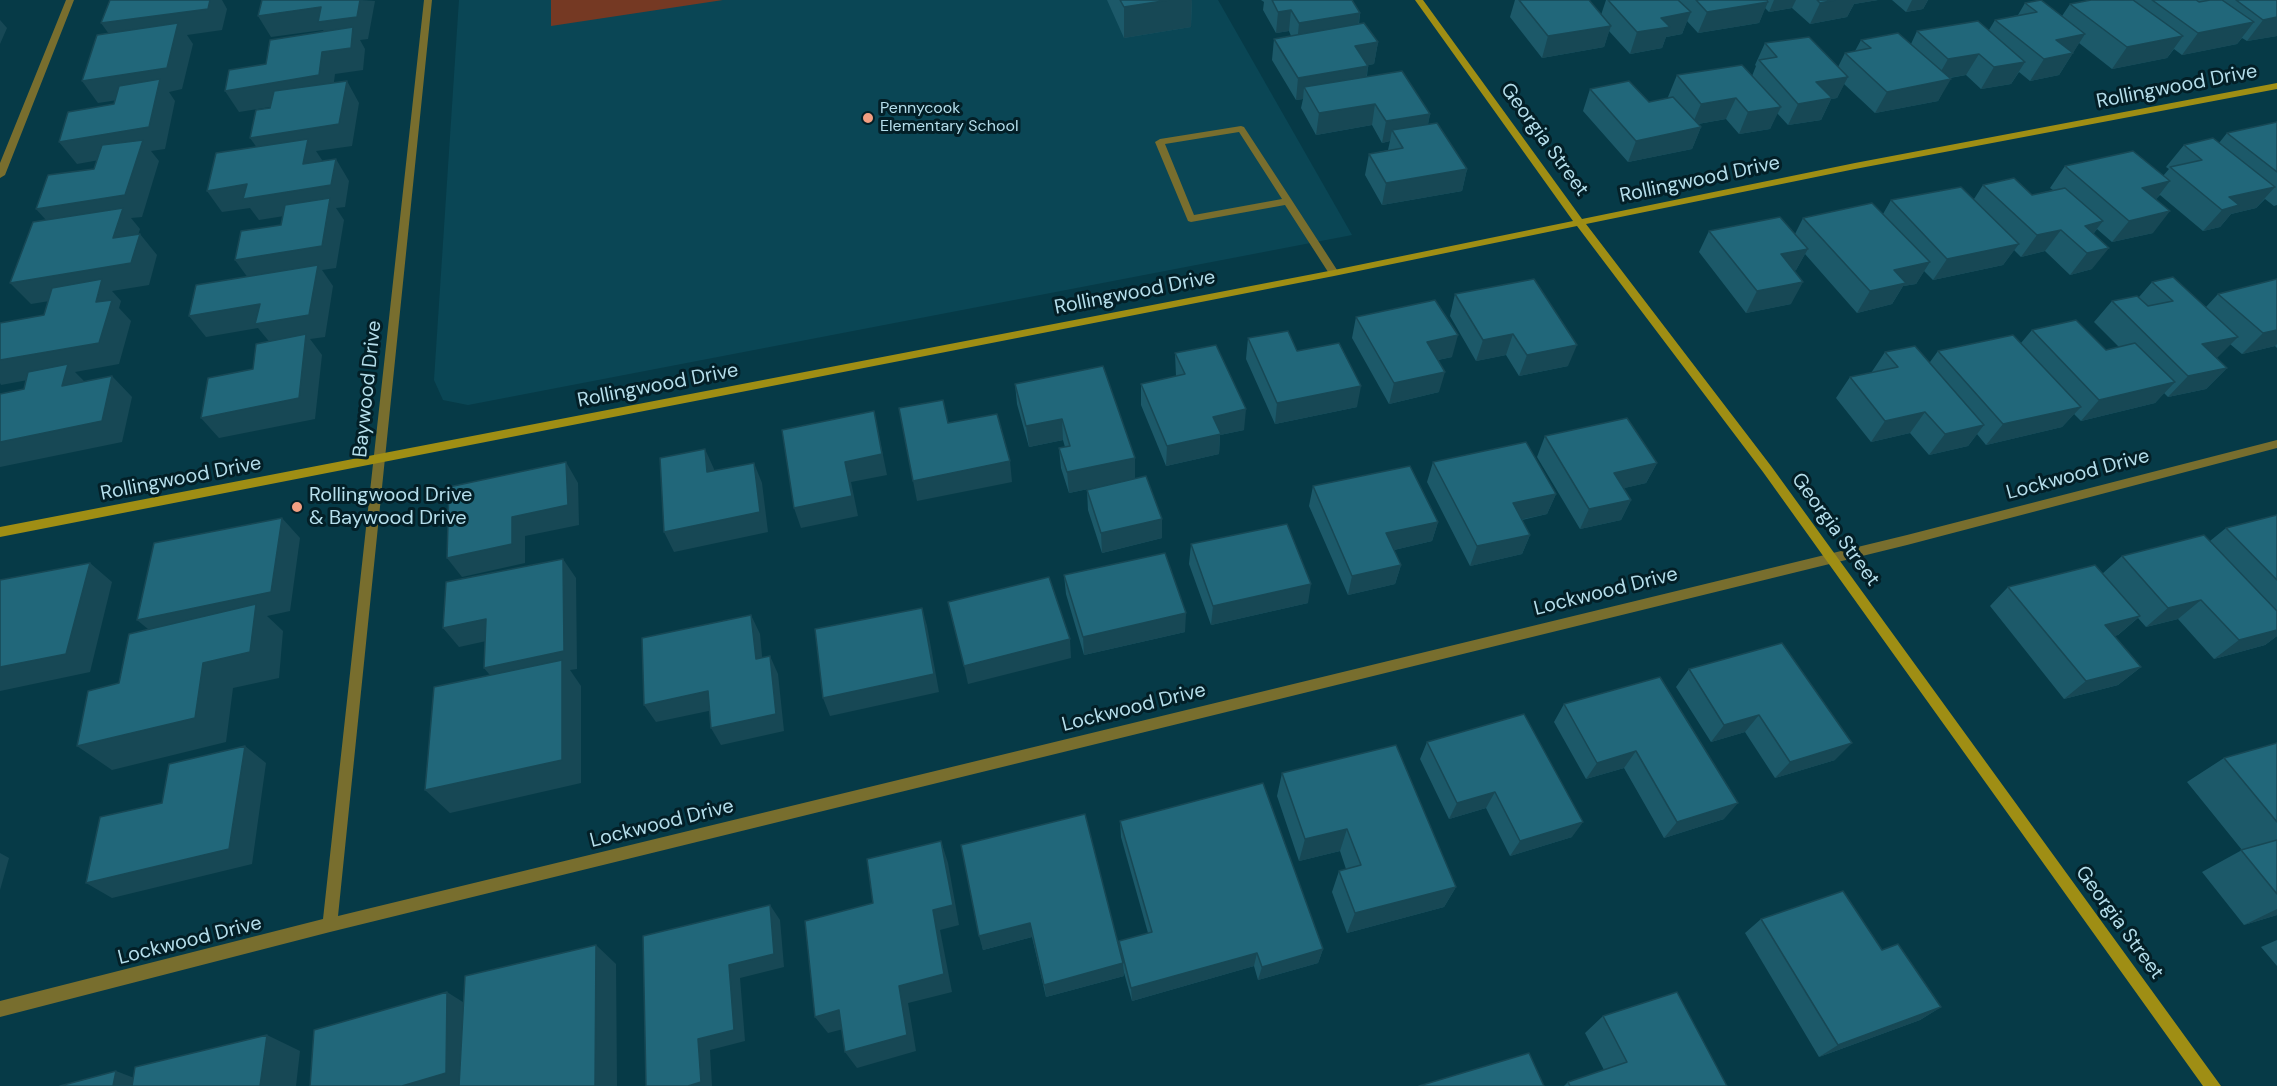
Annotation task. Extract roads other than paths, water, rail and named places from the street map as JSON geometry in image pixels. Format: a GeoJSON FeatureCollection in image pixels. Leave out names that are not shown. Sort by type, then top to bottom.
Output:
{"type":"FeatureCollection","features":[{"type":"Feature","properties":{"kind":"street"},"geometry":{"type":"LineString","coordinates":[[0,175],[70,0]]}},
{"type":"Feature","properties":{"kind":"street","name":"Baywood Drive"},"geometry":{"type":"LineString","coordinates":[[330,926],[428,0]]}},
{"type":"Feature","properties":{"kind":"street","name":"Georgia Street"},"geometry":{"type":"LineString","coordinates":[[1419,0],[1580,223],[1767,469],[2213,1086]]}},
{"type":"Feature","properties":{"kind":"street","name":"Rollingwood Drive"},"geometry":{"type":"LineString","coordinates":[[0,532],[1334,273],[1855,166],[2277,86]]}},
{"type":"Feature","properties":{"kind":"street"},"geometry":{"type":"LineString","coordinates":[[1288,201],[1191,219],[1160,142],[1241,129],[1288,201],[1334,273]]}},
{"type":"Feature","properties":{"kind":"street","name":"Lockwood Drive"},"geometry":{"type":"LineString","coordinates":[[0,1009],[1831,558],[2277,444]]}},
{"type":"Feature","properties":{"kind":"place","name":"Pennycook Elementary School"},"geometry":{"type":"Point","coordinates":[868,118]}},
{"type":"Feature","properties":{"kind":"place","name":"Rollingwood Drive & Baywood Drive"},"geometry":{"type":"Point","coordinates":[297,507]}}]}
